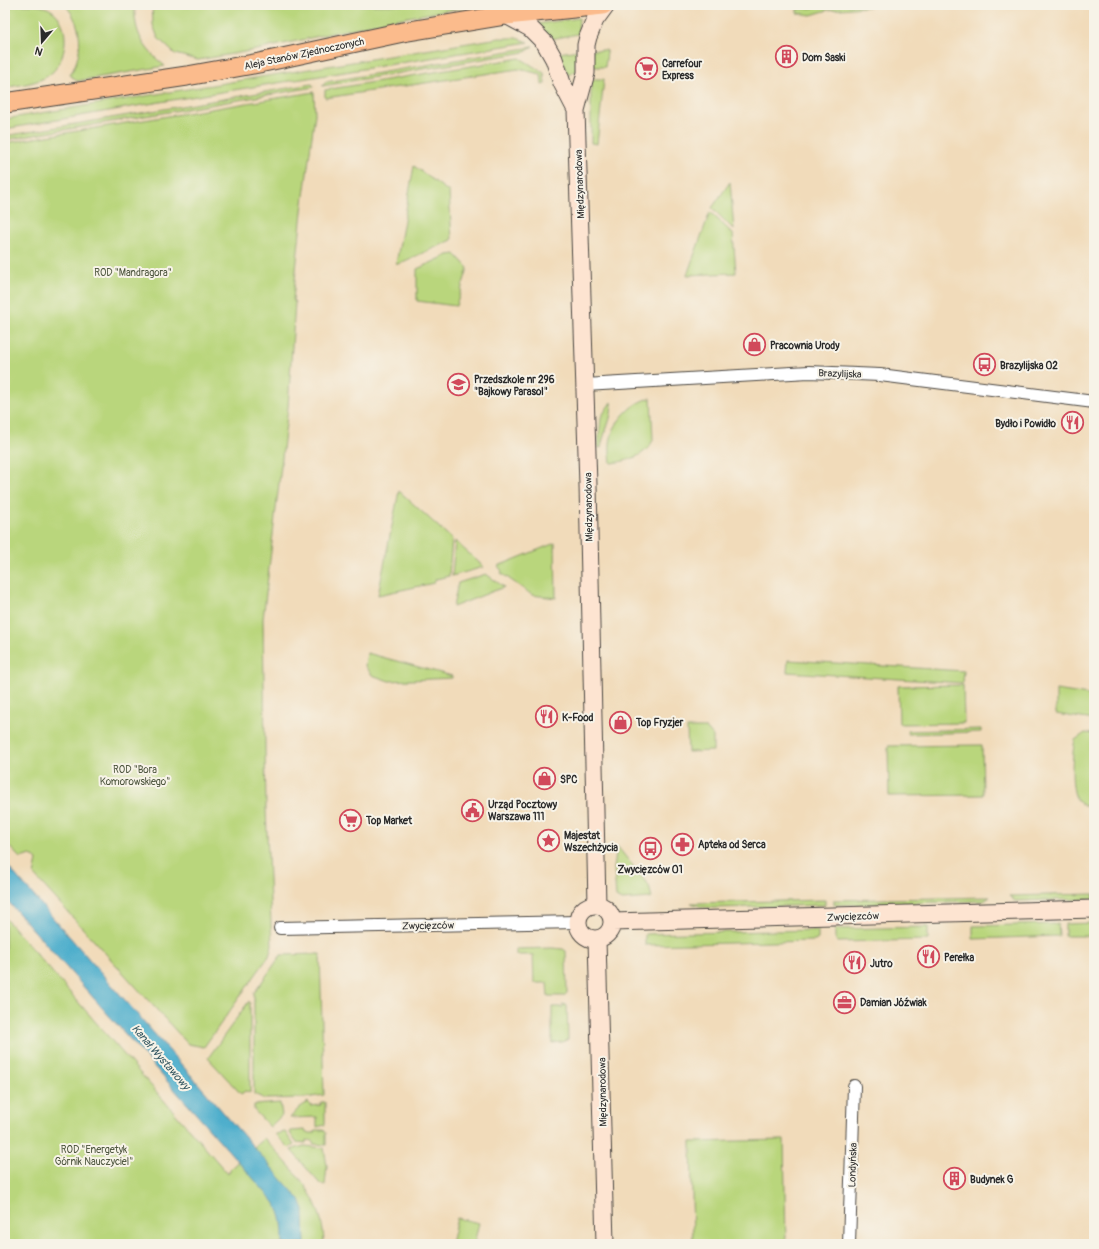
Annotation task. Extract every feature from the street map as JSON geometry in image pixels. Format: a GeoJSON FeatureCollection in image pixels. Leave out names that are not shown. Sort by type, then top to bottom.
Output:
{"type":"FeatureCollection","features":[{"type":"Feature","properties":{"kind":"main road","name":"Aleja Stanów Zjednoczonych"},"geometry":{"type":"LineString","coordinates":[[5,102],[187,76],[259,63],[403,32],[506,15],[603,5]]}},
{"type":"Feature","properties":{"kind":"street","name":"Międzynarodowa"},"geometry":{"type":"LineString","coordinates":[[597,905],[585,384],[576,110],[586,73],[586,45],[588,37],[595,20],[606,5]]}},
{"type":"Feature","properties":{"kind":"street","name":"Międzynarodowa"},"geometry":{"type":"LineString","coordinates":[[506,15],[530,28],[545,43],[554,59],[562,83],[576,110]]}},
{"type":"Feature","properties":{"kind":"street","name":"Brazylijska"},"geometry":{"type":"LineString","coordinates":[[585,384],[809,372],[880,375],[1094,402]]}},
{"type":"Feature","properties":{"kind":"street"},"geometry":{"type":"LineString","coordinates":[[597,905],[607,910],[610,914],[612,922],[607,935],[597,939],[591,939],[581,933],[577,922],[583,910],[589,906],[597,905]]}},
{"type":"Feature","properties":{"kind":"street","name":"Zwycięzców"},"geometry":{"type":"LineString","coordinates":[[612,922],[1094,909]]}},
{"type":"Feature","properties":{"kind":"street","name":"Zwycięzców"},"geometry":{"type":"LineString","coordinates":[[280,928],[577,922]]}},
{"type":"Feature","properties":{"kind":"street","name":"Międzynarodowa"},"geometry":{"type":"LineString","coordinates":[[597,939],[605,1244]]}},
{"type":"Feature","properties":{"kind":"street","name":"Londyńska"},"geometry":{"type":"LineString","coordinates":[[849,1244],[854,1086]]}},
{"type":"Feature","properties":{"kind":"green space"},"geometry":{"type":"Polygon","coordinates":[[[16,5],[41,6],[54,12],[60,19],[64,28],[64,48],[58,66],[52,73],[35,82],[5,88],[5,9],[16,5]]]}},
{"type":"Feature","properties":{"kind":"green space"},"geometry":{"type":"Polygon","coordinates":[[[65,5],[135,5],[138,32],[146,47],[165,66],[77,81],[70,75],[78,57],[80,39],[75,21],[65,5]]]}},
{"type":"Feature","properties":{"kind":"green space"},"geometry":{"type":"Polygon","coordinates":[[[152,5],[479,5],[391,20],[261,49],[198,60],[175,54],[158,38],[153,25],[152,5]]]}},
{"type":"Feature","properties":{"kind":"green space"},"geometry":{"type":"Polygon","coordinates":[[[843,5],[889,5],[828,10],[811,15],[797,13],[797,9],[843,5]]]}},
{"type":"Feature","properties":{"kind":"green space"},"geometry":{"type":"Polygon","coordinates":[[[579,18],[578,34],[551,39],[537,24],[579,18]]]}},
{"type":"Feature","properties":{"kind":"green space"},"geometry":{"type":"Polygon","coordinates":[[[499,38],[516,38],[529,42],[160,102],[5,129],[5,119],[499,38]]]}},
{"type":"Feature","properties":{"kind":"green space"},"geometry":{"type":"Polygon","coordinates":[[[533,47],[525,52],[322,86],[326,82],[533,47]]]}},
{"type":"Feature","properties":{"kind":"green space"},"geometry":{"type":"Polygon","coordinates":[[[579,50],[578,70],[568,75],[559,53],[579,50]]]}},
{"type":"Feature","properties":{"kind":"green space"},"geometry":{"type":"Polygon","coordinates":[[[591,50],[606,50],[605,67],[595,67],[590,64],[591,50]]]}},
{"type":"Feature","properties":{"kind":"green space"},"geometry":{"type":"Polygon","coordinates":[[[520,58],[544,73],[545,84],[542,85],[541,74],[518,69],[325,98],[325,90],[520,58]]]}},
{"type":"Feature","properties":{"kind":"green space"},"geometry":{"type":"Polygon","coordinates":[[[594,79],[604,79],[597,144],[591,143],[591,83],[594,79]]]}},
{"type":"Feature","properties":{"kind":"green space"},"geometry":{"type":"Polygon","coordinates":[[[312,84],[314,87],[5,140],[5,136],[312,84]]]}},
{"type":"Feature","properties":{"kind":"green space"},"geometry":{"type":"Polygon","coordinates":[[[314,92],[315,114],[302,211],[293,300],[295,302],[288,407],[263,619],[266,810],[272,946],[269,956],[204,1047],[188,1044],[34,875],[37,860],[31,855],[20,858],[5,842],[5,143],[314,92]]]}},
{"type":"Feature","properties":{"kind":"green space"},"geometry":{"type":"Polygon","coordinates":[[[414,166],[449,192],[452,240],[396,264],[414,166]]]}},
{"type":"Feature","properties":{"kind":"green space"},"geometry":{"type":"Polygon","coordinates":[[[730,182],[734,230],[712,208],[730,182]]]}},
{"type":"Feature","properties":{"kind":"green space"},"geometry":{"type":"Polygon","coordinates":[[[710,212],[733,234],[736,273],[687,275],[710,212]]]}},
{"type":"Feature","properties":{"kind":"green space"},"geometry":{"type":"Polygon","coordinates":[[[455,254],[468,268],[456,306],[417,301],[417,269],[448,255],[455,254]]]}},
{"type":"Feature","properties":{"kind":"green space"},"geometry":{"type":"Polygon","coordinates":[[[651,398],[653,440],[650,446],[635,457],[624,461],[611,463],[610,441],[616,425],[631,407],[651,398]]]}},
{"type":"Feature","properties":{"kind":"green space"},"geometry":{"type":"Polygon","coordinates":[[[611,402],[612,408],[610,420],[601,448],[598,447],[601,417],[611,402]]]}},
{"type":"Feature","properties":{"kind":"green space"},"geometry":{"type":"Polygon","coordinates":[[[399,491],[452,539],[449,576],[436,579],[434,583],[378,595],[399,491]]]}},
{"type":"Feature","properties":{"kind":"green space"},"geometry":{"type":"Polygon","coordinates":[[[455,541],[484,567],[452,576],[455,541]]]}},
{"type":"Feature","properties":{"kind":"green space"},"geometry":{"type":"Polygon","coordinates":[[[555,543],[556,598],[532,595],[501,573],[502,571],[498,566],[555,543]]]}},
{"type":"Feature","properties":{"kind":"green space"},"geometry":{"type":"Polygon","coordinates":[[[486,574],[504,587],[453,607],[458,583],[486,574]]]}},
{"type":"Feature","properties":{"kind":"green space"},"geometry":{"type":"Polygon","coordinates":[[[367,653],[452,676],[452,678],[389,681],[372,675],[365,666],[367,653]]]}},
{"type":"Feature","properties":{"kind":"green space"},"geometry":{"type":"Polygon","coordinates":[[[788,660],[964,671],[963,683],[787,672],[788,660]]]}},
{"type":"Feature","properties":{"kind":"green space"},"geometry":{"type":"Polygon","coordinates":[[[963,685],[964,723],[899,724],[898,686],[963,685]]]}},
{"type":"Feature","properties":{"kind":"green space"},"geometry":{"type":"Polygon","coordinates":[[[1056,690],[1094,696],[1094,720],[1056,714],[1056,690]]]}},
{"type":"Feature","properties":{"kind":"green space"},"geometry":{"type":"Polygon","coordinates":[[[687,728],[706,728],[713,736],[713,751],[688,752],[687,728]]]}},
{"type":"Feature","properties":{"kind":"green space"},"geometry":{"type":"Polygon","coordinates":[[[981,729],[981,732],[908,734],[908,731],[981,729]]]}},
{"type":"Feature","properties":{"kind":"green space"},"geometry":{"type":"Polygon","coordinates":[[[1085,733],[1094,734],[1094,807],[1086,806],[1079,802],[1074,791],[1072,763],[1075,740],[1085,733]]]}},
{"type":"Feature","properties":{"kind":"green space"},"geometry":{"type":"Polygon","coordinates":[[[982,745],[983,795],[889,796],[888,746],[982,745]]]}},
{"type":"Feature","properties":{"kind":"green space"},"geometry":{"type":"Polygon","coordinates":[[[617,846],[649,886],[652,898],[621,900],[616,897],[614,868],[617,846]]]}},
{"type":"Feature","properties":{"kind":"green space"},"geometry":{"type":"Polygon","coordinates":[[[1094,894],[1093,899],[1015,901],[1009,896],[1094,894]]]}},
{"type":"Feature","properties":{"kind":"green space"},"geometry":{"type":"Polygon","coordinates":[[[990,897],[984,901],[834,905],[834,900],[990,897]]]}},
{"type":"Feature","properties":{"kind":"green space"},"geometry":{"type":"Polygon","coordinates":[[[825,900],[825,905],[713,908],[702,907],[691,903],[825,900]]]}},
{"type":"Feature","properties":{"kind":"green space","name":"ROD \"Energetyk Górnik Nauczyciel\""},"geometry":{"type":"Polygon","coordinates":[[[5,918],[228,1174],[231,1168],[264,1138],[305,1185],[318,1212],[324,1244],[5,1244],[5,918]]]}},
{"type":"Feature","properties":{"kind":"green space"},"geometry":{"type":"Polygon","coordinates":[[[1094,923],[1094,936],[1065,936],[1065,924],[1094,923]]]}},
{"type":"Feature","properties":{"kind":"green space"},"geometry":{"type":"Polygon","coordinates":[[[1058,924],[1059,936],[973,939],[973,926],[1058,924]]]}},
{"type":"Feature","properties":{"kind":"green space"},"geometry":{"type":"Polygon","coordinates":[[[928,927],[928,940],[838,942],[835,939],[835,929],[928,927]]]}},
{"type":"Feature","properties":{"kind":"green space"},"geometry":{"type":"Polygon","coordinates":[[[818,930],[818,939],[815,941],[645,945],[645,934],[818,930]]]}},
{"type":"Feature","properties":{"kind":"green space"},"geometry":{"type":"Polygon","coordinates":[[[516,949],[563,949],[566,951],[567,993],[564,996],[548,996],[547,983],[534,983],[533,955],[516,955],[516,949]]]}},
{"type":"Feature","properties":{"kind":"green space"},"geometry":{"type":"Polygon","coordinates":[[[320,954],[324,1095],[305,1098],[265,1099],[254,1094],[254,993],[281,955],[320,954]]]}},
{"type":"Feature","properties":{"kind":"green space"},"geometry":{"type":"Polygon","coordinates":[[[249,1001],[250,1092],[245,1091],[241,1094],[208,1058],[249,1001]]]}},
{"type":"Feature","properties":{"kind":"green space"},"geometry":{"type":"Polygon","coordinates":[[[563,1004],[567,1006],[568,1039],[563,1042],[552,1043],[552,1007],[563,1007],[563,1004]]]}},
{"type":"Feature","properties":{"kind":"green space"},"geometry":{"type":"Polygon","coordinates":[[[308,1102],[310,1106],[321,1105],[321,1102],[325,1102],[325,1125],[317,1127],[317,1117],[290,1118],[299,1108],[308,1102]]]}},
{"type":"Feature","properties":{"kind":"green space"},"geometry":{"type":"Polygon","coordinates":[[[280,1103],[282,1115],[270,1127],[254,1110],[254,1105],[280,1103]]]}},
{"type":"Feature","properties":{"kind":"green space"},"geometry":{"type":"Polygon","coordinates":[[[305,1130],[306,1133],[315,1133],[315,1130],[324,1130],[326,1133],[326,1145],[313,1144],[313,1141],[306,1140],[306,1143],[296,1142],[290,1133],[291,1131],[305,1130]]]}},
{"type":"Feature","properties":{"kind":"green space"},"geometry":{"type":"Polygon","coordinates":[[[285,1132],[294,1145],[289,1148],[275,1134],[285,1132]]]}},
{"type":"Feature","properties":{"kind":"green space"},"geometry":{"type":"Polygon","coordinates":[[[784,1140],[786,1244],[693,1244],[691,1142],[784,1140]]]}},
{"type":"Feature","properties":{"kind":"green space"},"geometry":{"type":"Polygon","coordinates":[[[304,1146],[324,1148],[327,1166],[325,1185],[320,1184],[291,1150],[304,1146]]]}},
{"type":"Feature","properties":{"kind":"green space"},"geometry":{"type":"Polygon","coordinates":[[[457,1218],[479,1223],[474,1244],[451,1244],[457,1218]]]}},
{"type":"Feature","properties":{"kind":"water","name":"Kanał Wystawowy"},"geometry":{"type":"Polygon","coordinates":[[[5,863],[300,1200],[304,1209],[305,1244],[283,1244],[283,1227],[281,1217],[274,1202],[5,898],[5,863]]]}},
{"type":"Feature","properties":{"kind":"place","name":"Dom Saski"},"geometry":{"type":"Point","coordinates":[786,57]}},
{"type":"Feature","properties":{"kind":"place","name":"Carrefour Express"},"geometry":{"type":"Point","coordinates":[646,69]}},
{"type":"Feature","properties":{"kind":"place","name":"Pracownia Urody"},"geometry":{"type":"Point","coordinates":[754,345]}},
{"type":"Feature","properties":{"kind":"place","name":"Brazylijska 02"},"geometry":{"type":"Point","coordinates":[985,365]}},
{"type":"Feature","properties":{"kind":"place","name":"Przedszkole nr 296 \"Bajkowy Parasol\""},"geometry":{"type":"Point","coordinates":[459,385]}},
{"type":"Feature","properties":{"kind":"place","name":"Bydło i Powidło"},"geometry":{"type":"Point","coordinates":[1072,423]}},
{"type":"Feature","properties":{"kind":"place","name":"K-Food"},"geometry":{"type":"Point","coordinates":[546,717]}},
{"type":"Feature","properties":{"kind":"place","name":"Top Fryzjer"},"geometry":{"type":"Point","coordinates":[621,722]}},
{"type":"Feature","properties":{"kind":"place","name":"SPC"},"geometry":{"type":"Point","coordinates":[545,779]}},
{"type":"Feature","properties":{"kind":"place","name":"Urząd Pocztowy Warszawa 111"},"geometry":{"type":"Point","coordinates":[473,810]}},
{"type":"Feature","properties":{"kind":"place","name":"Top Market"},"geometry":{"type":"Point","coordinates":[350,820]}},
{"type":"Feature","properties":{"kind":"place","name":"Majestat Wszechżycia"},"geometry":{"type":"Point","coordinates":[548,841]}},
{"type":"Feature","properties":{"kind":"place","name":"Apteka od Serca"},"geometry":{"type":"Point","coordinates":[683,844]}},
{"type":"Feature","properties":{"kind":"place","name":"Zwycięzców 01"},"geometry":{"type":"Point","coordinates":[650,849]}},
{"type":"Feature","properties":{"kind":"place","name":"Perełka"},"geometry":{"type":"Point","coordinates":[928,957]}},
{"type":"Feature","properties":{"kind":"place","name":"Jutro"},"geometry":{"type":"Point","coordinates":[855,963]}},
{"type":"Feature","properties":{"kind":"place","name":"Damian Jóźwiak"},"geometry":{"type":"Point","coordinates":[844,1002]}},
{"type":"Feature","properties":{"kind":"place","name":"Budynek G"},"geometry":{"type":"Point","coordinates":[954,1179]}},
{"type":"Feature","properties":{"kind":"park label","name":"ROD \"Mandragora\""},"geometry":{"type":"Point","coordinates":[133,272]}},
{"type":"Feature","properties":{"kind":"park label","name":"ROD \"Bora Komorowskiego\""},"geometry":{"type":"Point","coordinates":[135,774]}}]}
